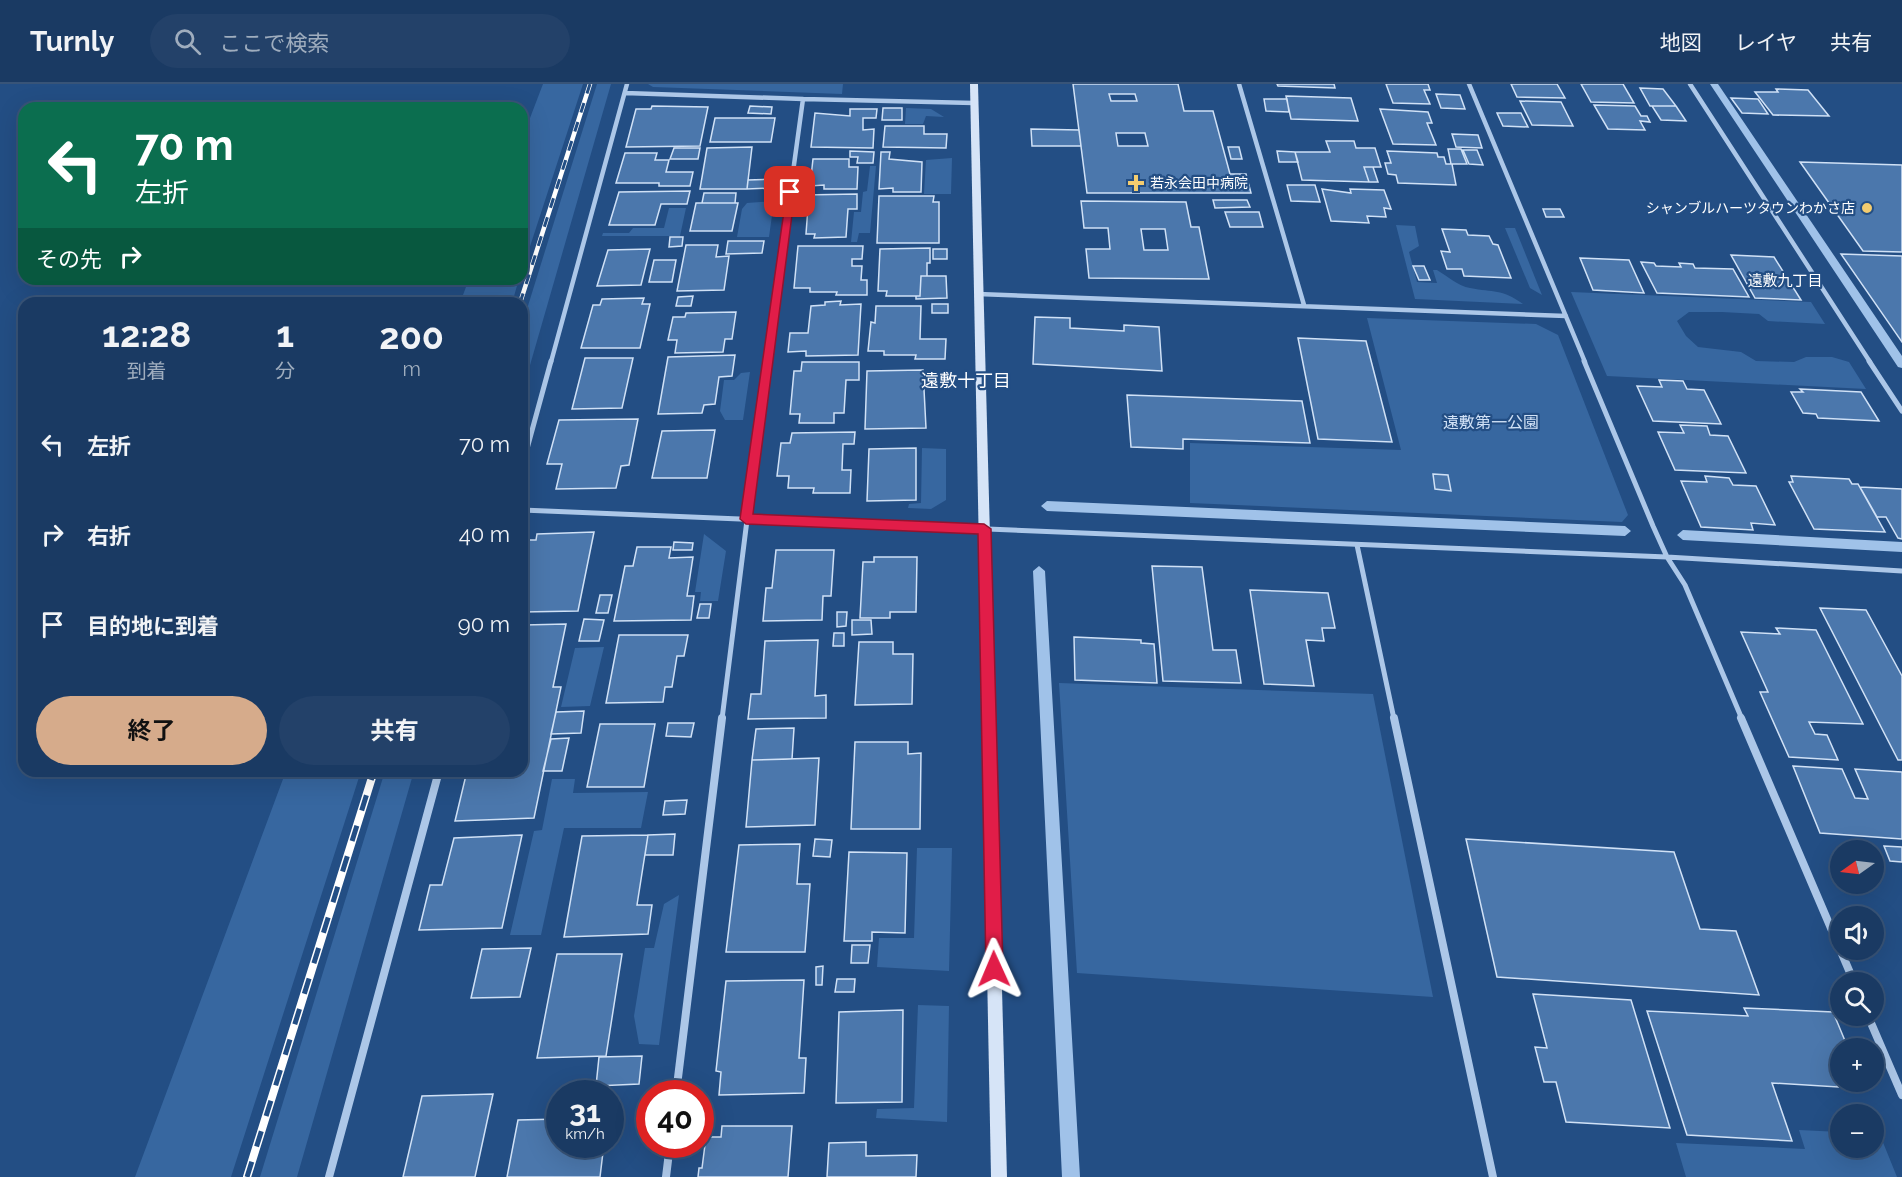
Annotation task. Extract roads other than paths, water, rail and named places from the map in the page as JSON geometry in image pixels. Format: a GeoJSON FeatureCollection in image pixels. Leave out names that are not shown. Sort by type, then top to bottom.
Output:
{"type":"FeatureCollection","features":[{"type":"Feature","properties":{"kind":"street"},"geometry":{"type":"LineString","coordinates":[[528,445],[627,84]]}},
{"type":"Feature","properties":{"kind":"street"},"geometry":{"type":"LineString","coordinates":[[974,84],[999,1177]]}},
{"type":"Feature","properties":{"kind":"street"},"geometry":{"type":"LineString","coordinates":[[1239,84],[1304,305]]}},
{"type":"Feature","properties":{"kind":"street"},"geometry":{"type":"LineString","coordinates":[[1469,84],[1667,557],[1685,585],[1850,972]]}},
{"type":"Feature","properties":{"kind":"street"},"geometry":{"type":"LineString","coordinates":[[1690,84],[1902,411]]}},
{"type":"Feature","properties":{"kind":"street"},"geometry":{"type":"LineString","coordinates":[[625,93],[974,104]]}},
{"type":"Feature","properties":{"kind":"street"},"geometry":{"type":"LineString","coordinates":[[678,1080],[746,519],[803,99]]}},
{"type":"Feature","properties":{"kind":"street"},"geometry":{"type":"LineString","coordinates":[[978,294],[1566,316]]}},
{"type":"Feature","properties":{"kind":"street"},"geometry":{"type":"LineString","coordinates":[[528,510],[1667,557],[1902,571]]}},
{"type":"Feature","properties":{"kind":"street"},"geometry":{"type":"LineString","coordinates":[[1357,545],[1493,1177]]}},
{"type":"Feature","properties":{"kind":"street"},"geometry":{"type":"LineString","coordinates":[[329,1177],[437,777]]}},
{"type":"Feature","properties":{"kind":"street"},"geometry":{"type":"LineString","coordinates":[[1872,1026],[1902,1095]]}},
{"type":"Feature","properties":{"kind":"street"},"geometry":{"type":"LineString","coordinates":[[666,1177],[668,1158]]}},
{"type":"Feature","properties":{"kind":"waterway"},"geometry":{"type":"LineString","coordinates":[[1714,84],[1902,364]]}},
{"type":"Feature","properties":{"kind":"waterway"},"geometry":{"type":"LineString","coordinates":[[1047,506],[1625,531]]}},
{"type":"Feature","properties":{"kind":"waterway"},"geometry":{"type":"LineString","coordinates":[[1683,535],[1902,547]]}},
{"type":"Feature","properties":{"kind":"waterway"},"geometry":{"type":"LineString","coordinates":[[1039,571],[1071,1177]]}},
{"type":"Feature","properties":{"kind":"railway"},"geometry":{"type":"LineString","coordinates":[[528,278],[590,84]]}},
{"type":"Feature","properties":{"kind":"railway"},"geometry":{"type":"LineString","coordinates":[[522,297],[526,285]]}},
{"type":"Feature","properties":{"kind":"railway"},"geometry":{"type":"LineString","coordinates":[[247,1177],[372,777]]}},
{"type":"Feature","properties":{"kind":"place","name":"若永会田中病院"},"geometry":{"type":"Point","coordinates":[1136,183]}},
{"type":"Feature","properties":{"kind":"place","name":"シャンブルハーツタウンわかさ店"},"geometry":{"type":"Point","coordinates":[1867,208]}},
{"type":"Feature","properties":{"kind":"district","name":"遠敷九丁目"},"geometry":{"type":"Point","coordinates":[1785,281]}},
{"type":"Feature","properties":{"kind":"district","name":"遠敷十丁目"},"geometry":{"type":"Point","coordinates":[966,381]}},
{"type":"Feature","properties":{"kind":"park label","name":"遠敷第一公園"},"geometry":{"type":"Point","coordinates":[1491,422]}}]}
